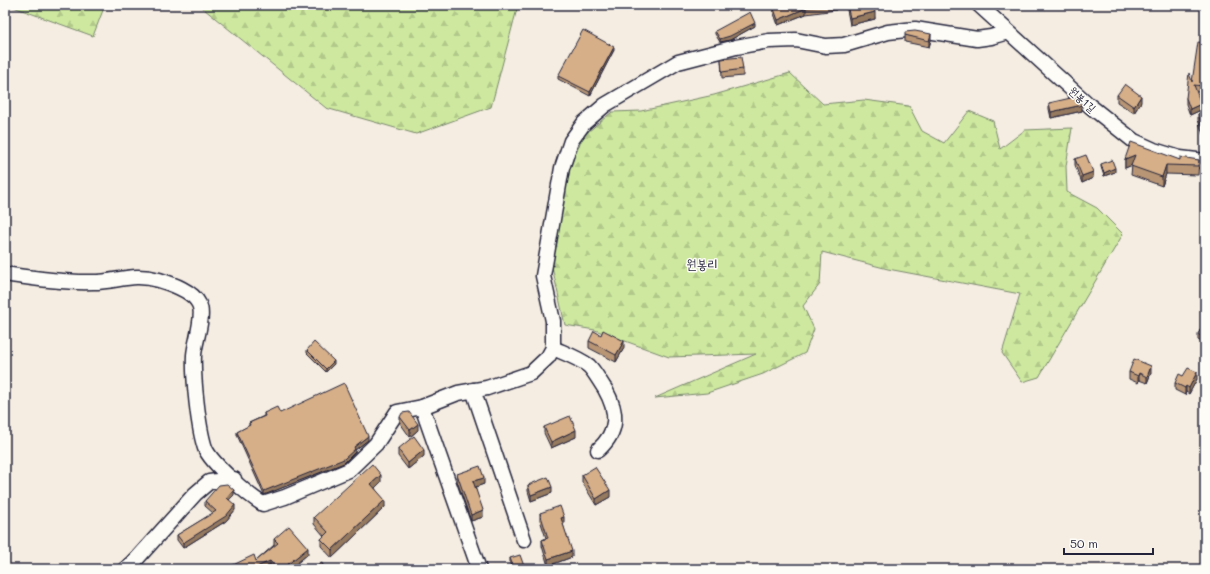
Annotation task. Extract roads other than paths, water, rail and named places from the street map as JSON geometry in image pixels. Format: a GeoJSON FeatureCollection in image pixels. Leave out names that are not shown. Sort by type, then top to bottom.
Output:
{"type":"FeatureCollection","features":[{"type":"Feature","properties":{"kind":"street","name":"원봉1길"},"geometry":{"type":"LineString","coordinates":[[978,5],[1090,106],[1134,141],[1154,150],[1180,158],[1205,161]]}},
{"type":"Feature","properties":{"kind":"street"},"geometry":{"type":"LineString","coordinates":[[11,275],[60,281],[94,282],[137,276],[159,280],[193,295],[200,305],[200,324],[194,355],[197,408],[206,449],[225,474],[234,479],[249,496],[263,504],[286,497],[349,470],[376,444],[397,412],[422,407],[458,393],[487,388],[531,373],[548,357],[553,348],[553,321],[543,276],[562,168],[571,141],[584,123],[605,105],[678,62],[769,41],[796,40],[826,46],[844,45],[888,32],[915,29],[977,39],[1008,32]]}},
{"type":"Feature","properties":{"kind":"street"},"geometry":{"type":"LineString","coordinates":[[553,348],[588,366],[600,381],[612,401],[615,416],[613,430],[606,443],[598,450]]}},
{"type":"Feature","properties":{"kind":"street"},"geometry":{"type":"LineString","coordinates":[[473,390],[524,540]]}},
{"type":"Feature","properties":{"kind":"street"},"geometry":{"type":"LineString","coordinates":[[422,407],[479,569]]}},
{"type":"Feature","properties":{"kind":"street"},"geometry":{"type":"LineString","coordinates":[[125,569],[133,563],[195,494],[209,482],[234,479]]}},
{"type":"Feature","properties":{"kind":"district","name":"원봉리"},"geometry":{"type":"Point","coordinates":[702,263]}}]}
